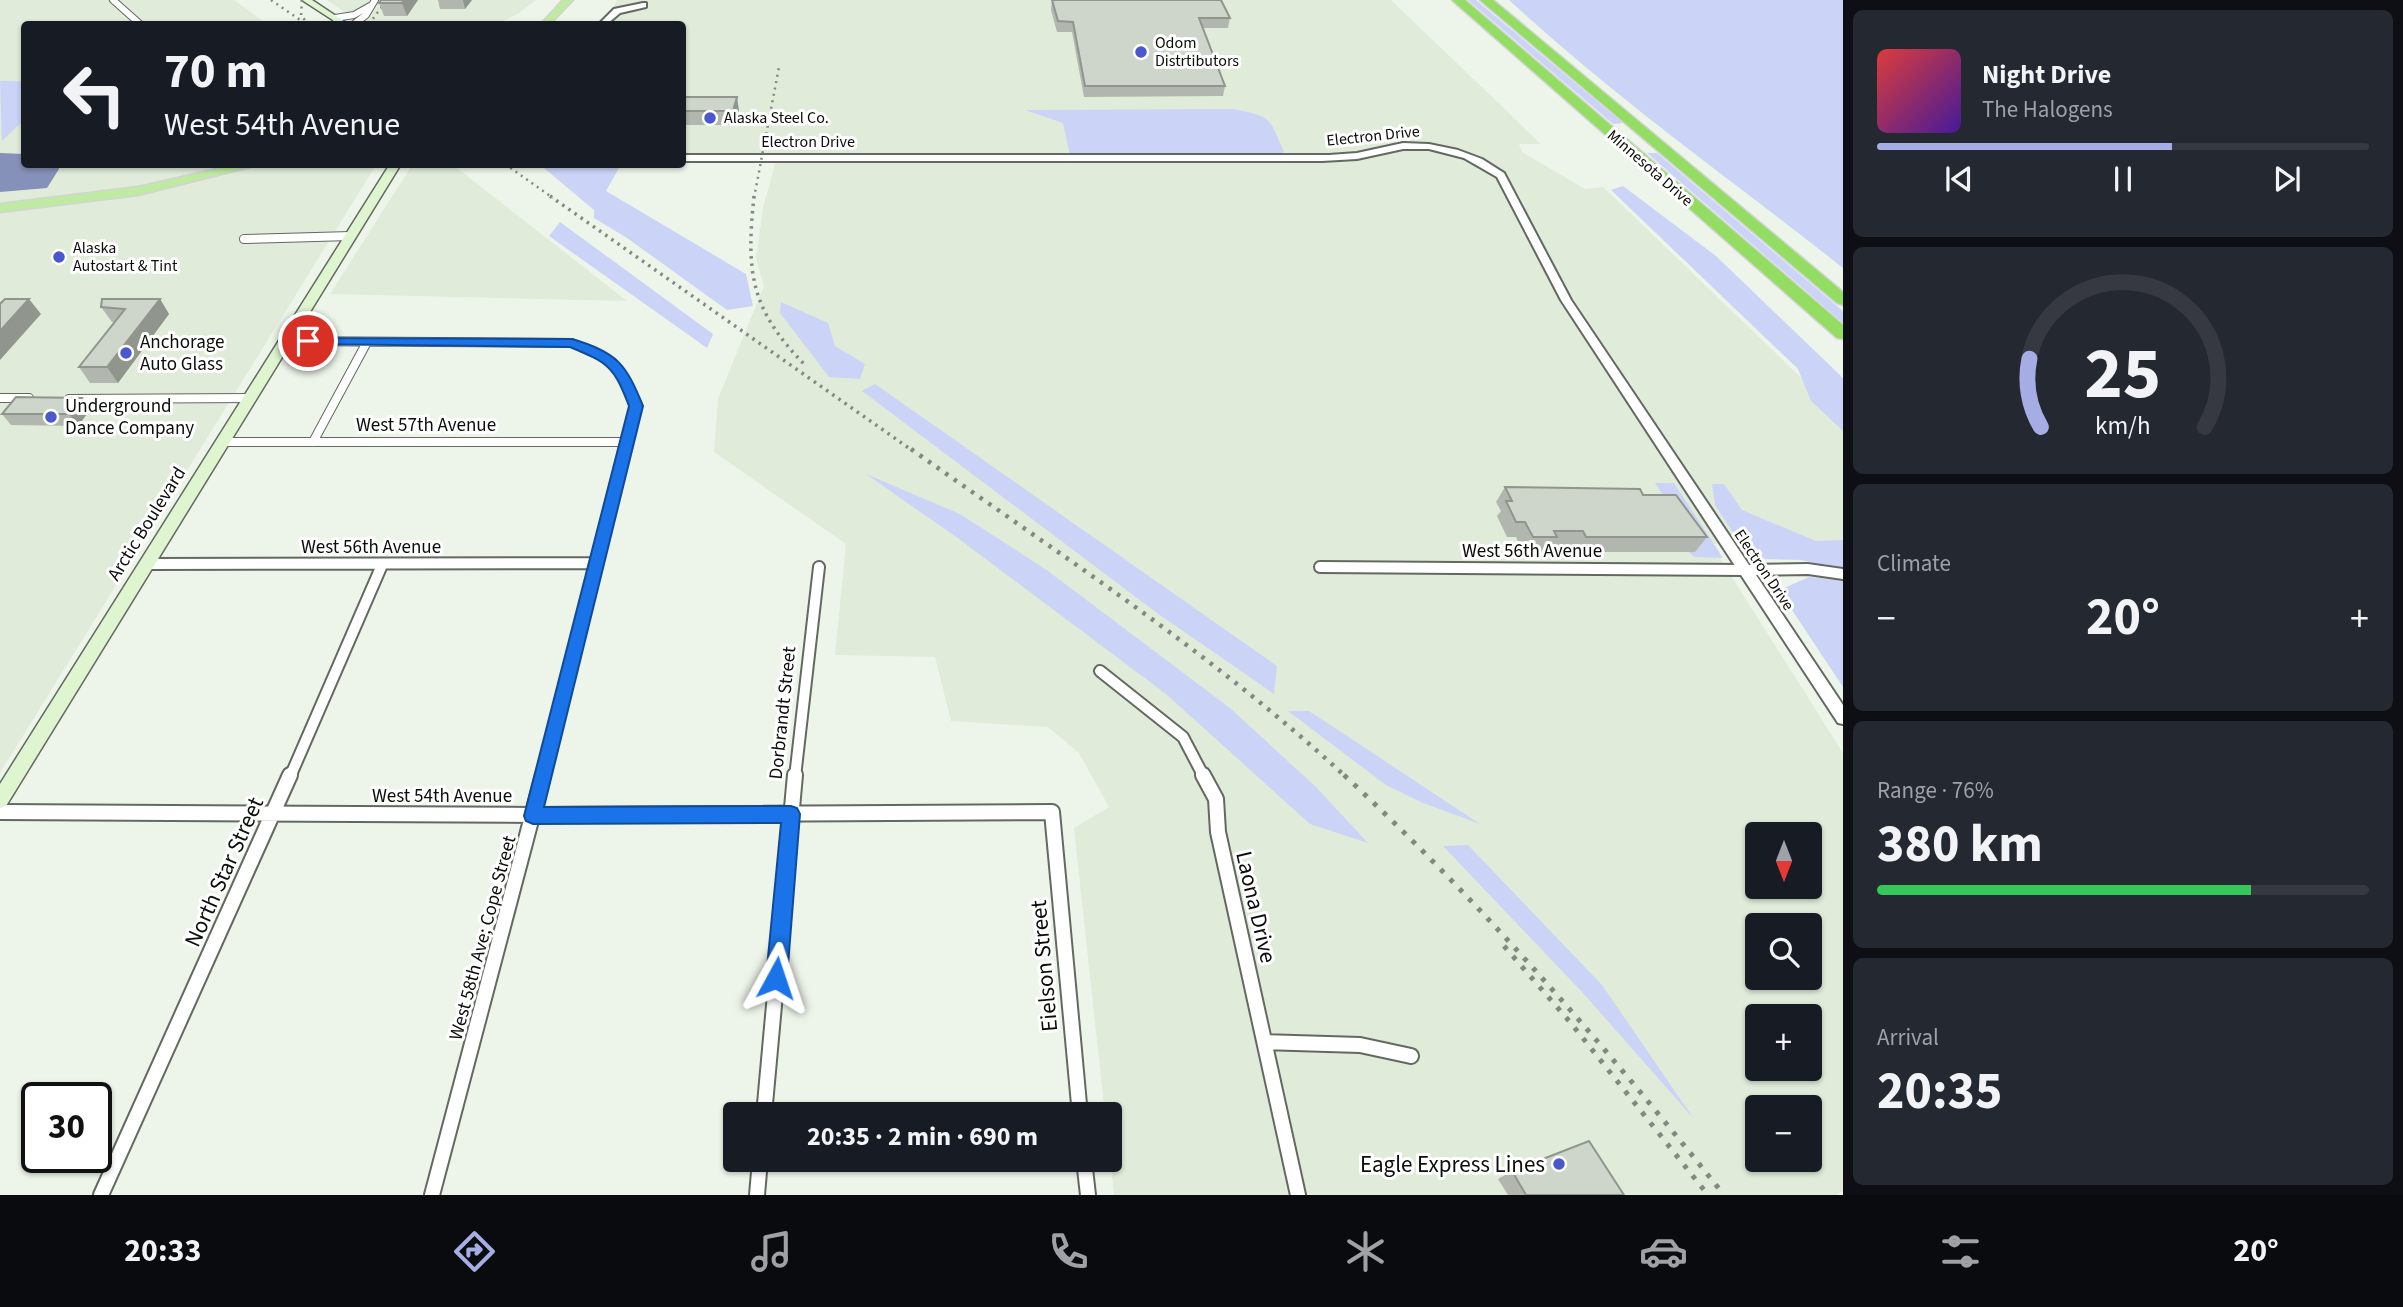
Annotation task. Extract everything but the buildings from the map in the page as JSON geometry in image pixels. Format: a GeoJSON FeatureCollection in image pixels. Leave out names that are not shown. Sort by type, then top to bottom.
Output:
{"type":"FeatureCollection","features":[{"type":"Feature","properties":{"kind":"highway"},"geometry":{"type":"LineString","coordinates":[[1452,0],[1483,22]]}},
{"type":"Feature","properties":{"kind":"highway","name":"Minnesota Drive"},"geometry":{"type":"LineString","coordinates":[[1458,0],[1843,334]]}},
{"type":"Feature","properties":{"kind":"highway","name":"Minnesota Drive"},"geometry":{"type":"LineString","coordinates":[[1486,0],[1843,300]]}},
{"type":"Feature","properties":{"kind":"highway"},"geometry":{"type":"LineString","coordinates":[[1493,0],[1505,16]]}},
{"type":"Feature","properties":{"kind":"highway"},"geometry":{"type":"LineString","coordinates":[[1792,289],[1843,341]]}},
{"type":"Feature","properties":{"kind":"main road"},"geometry":{"type":"LineString","coordinates":[[306,0],[340,21]]}},
{"type":"Feature","properties":{"kind":"main road"},"geometry":{"type":"LineString","coordinates":[[548,21],[569,0]]}},
{"type":"Feature","properties":{"kind":"main road"},"geometry":{"type":"LineString","coordinates":[[561,21],[579,0]]}},
{"type":"Feature","properties":{"kind":"main road"},"geometry":{"type":"LineString","coordinates":[[0,201],[135,185],[214,168]]}},
{"type":"Feature","properties":{"kind":"main road"},"geometry":{"type":"LineString","coordinates":[[0,208],[138,191],[239,168]]}},
{"type":"Feature","properties":{"kind":"main road","name":"Arctic Boulevard"},"geometry":{"type":"LineString","coordinates":[[0,800],[394,168]]}},
{"type":"Feature","properties":{"kind":"street"},"geometry":{"type":"LineString","coordinates":[[113,0],[137,21]]}},
{"type":"Feature","properties":{"kind":"street"},"geometry":{"type":"LineString","coordinates":[[335,18],[354,15],[372,3]]}},
{"type":"Feature","properties":{"kind":"street"},"geometry":{"type":"LineString","coordinates":[[358,21],[366,15],[372,3]]}},
{"type":"Feature","properties":{"kind":"street"},"geometry":{"type":"LineString","coordinates":[[606,21],[617,11],[643,5]]}},
{"type":"Feature","properties":{"kind":"street","name":"Electron Drive"},"geometry":{"type":"LineString","coordinates":[[686,158],[1352,157],[1402,146],[1426,146],[1453,151],[1485,162],[1501,175],[1566,300],[1843,718]]}},
{"type":"Feature","properties":{"kind":"street"},"geometry":{"type":"LineString","coordinates":[[244,239],[351,236]]}},
{"type":"Feature","properties":{"kind":"street","name":"West 58th Ave; Cope Street"},"geometry":{"type":"LineString","coordinates":[[287,341],[572,343],[603,356],[623,373],[636,406],[533,816],[432,1195]]}},
{"type":"Feature","properties":{"kind":"street"},"geometry":{"type":"LineString","coordinates":[[313,442],[367,342]]}},
{"type":"Feature","properties":{"kind":"street"},"geometry":{"type":"LineString","coordinates":[[0,398],[37,398]]}},
{"type":"Feature","properties":{"kind":"street"},"geometry":{"type":"LineString","coordinates":[[61,398],[252,398]]}},
{"type":"Feature","properties":{"kind":"street","name":"West 57th Avenue"},"geometry":{"type":"LineString","coordinates":[[224,442],[628,442]]}},
{"type":"Feature","properties":{"kind":"street","name":"West 56th Avenue"},"geometry":{"type":"LineString","coordinates":[[147,564],[596,563]]}},
{"type":"Feature","properties":{"kind":"street","name":"North Star Street"},"geometry":{"type":"LineString","coordinates":[[101,1195],[273,815],[382,565]]}},
{"type":"Feature","properties":{"kind":"street","name":"Dorbrandt Street"},"geometry":{"type":"LineString","coordinates":[[765,1102],[791,814],[819,566]]}},
{"type":"Feature","properties":{"kind":"street","name":"West 56th Avenue"},"geometry":{"type":"LineString","coordinates":[[1320,567],[1744,570]]}},
{"type":"Feature","properties":{"kind":"street"},"geometry":{"type":"LineString","coordinates":[[1744,570],[1808,569],[1843,574]]}},
{"type":"Feature","properties":{"kind":"street","name":"Laona Drive"},"geometry":{"type":"LineString","coordinates":[[1100,671],[1183,737],[1216,799],[1218,832],[1298,1195]]}},
{"type":"Feature","properties":{"kind":"street","name":"West 54th Avenue"},"geometry":{"type":"LineString","coordinates":[[0,813],[533,816],[1052,812]]}},
{"type":"Feature","properties":{"kind":"street","name":"Eielson Street"},"geometry":{"type":"LineString","coordinates":[[1052,812],[1079,1102]]}},
{"type":"Feature","properties":{"kind":"street"},"geometry":{"type":"LineString","coordinates":[[1265,1042],[1360,1045],[1411,1056]]}},
{"type":"Feature","properties":{"kind":"street"},"geometry":{"type":"LineString","coordinates":[[757,1195],[759,1172]]}},
{"type":"Feature","properties":{"kind":"street"},"geometry":{"type":"LineString","coordinates":[[1085,1172],[1088,1195]]}},
{"type":"Feature","properties":{"kind":"shaded area"},"geometry":{"type":"Polygon","coordinates":[[[0,0],[234,0],[263,21],[21,21],[21,168],[374,168],[0,773],[0,0]]]}},
{"type":"Feature","properties":{"kind":"shaded area"},"geometry":{"type":"Polygon","coordinates":[[[327,0],[536,0],[503,21],[358,21],[327,0]]]}},
{"type":"Feature","properties":{"kind":"shaded area"},"geometry":{"type":"Polygon","coordinates":[[[617,0],[1391,0],[1541,144],[1519,144],[1522,152],[1585,189],[1603,187],[1843,418],[1843,544],[1711,544],[1843,753],[1843,1191],[1836,1195],[1114,1195],[1112,1172],[1122,1172],[1122,1102],[1104,1102],[1074,828],[1109,807],[1079,753],[1048,727],[951,721],[935,657],[835,655],[846,544],[714,452],[718,399],[764,286],[756,259],[763,208],[778,153],[686,154],[686,21],[606,21],[617,0]]]}},
{"type":"Feature","properties":{"kind":"shaded area"},"geometry":{"type":"Polygon","coordinates":[[[1468,0],[1476,0],[1623,123],[1613,124],[1468,0]]]}},
{"type":"Feature","properties":{"kind":"shaded area"},"geometry":{"type":"Polygon","coordinates":[[[1509,0],[1843,0],[1843,268],[1631,104],[1509,0]]]}},
{"type":"Feature","properties":{"kind":"shaded area"},"geometry":{"type":"Polygon","coordinates":[[[0,81],[21,81],[21,123],[2,141],[0,81]]]}},
{"type":"Feature","properties":{"kind":"shaded area"},"geometry":{"type":"Polygon","coordinates":[[[1234,109],[1268,120],[1284,152],[1272,156],[1070,155],[1063,123],[1025,110],[1234,109]]]}},
{"type":"Feature","properties":{"kind":"shaded area"},"geometry":{"type":"Polygon","coordinates":[[[0,153],[21,154],[21,168],[59,168],[47,188],[0,192],[0,153]]]}},
{"type":"Feature","properties":{"kind":"shaded area"},"geometry":{"type":"Polygon","coordinates":[[[1647,153],[1657,153],[1843,311],[1843,323],[1647,153]]]}},
{"type":"Feature","properties":{"kind":"shaded area"},"geometry":{"type":"Polygon","coordinates":[[[410,168],[457,168],[627,301],[330,294],[410,168]]]}},
{"type":"Feature","properties":{"kind":"shaded area"},"geometry":{"type":"Polygon","coordinates":[[[544,168],[619,168],[606,191],[746,274],[753,306],[727,310],[627,238],[594,218],[594,210],[544,168]]]}},
{"type":"Feature","properties":{"kind":"shaded area"},"geometry":{"type":"Polygon","coordinates":[[[1623,186],[1716,256],[1843,378],[1843,431],[1811,401],[1798,369],[1611,190],[1623,186]]]}},
{"type":"Feature","properties":{"kind":"shaded area"},"geometry":{"type":"Polygon","coordinates":[[[560,222],[713,334],[707,348],[549,236],[560,222]]]}},
{"type":"Feature","properties":{"kind":"shaded area"},"geometry":{"type":"Polygon","coordinates":[[[781,302],[828,323],[835,346],[865,364],[860,379],[829,377],[780,313],[781,302]]]}},
{"type":"Feature","properties":{"kind":"shaded area"},"geometry":{"type":"Polygon","coordinates":[[[875,384],[1277,666],[1274,694],[1157,613],[862,391],[875,384]]]}},
{"type":"Feature","properties":{"kind":"shaded area"},"geometry":{"type":"Polygon","coordinates":[[[866,474],[960,514],[1048,571],[1230,708],[1316,787],[1368,843],[1310,824],[1166,694],[959,539],[866,474]]]}},
{"type":"Feature","properties":{"kind":"shaded area"},"geometry":{"type":"Polygon","coordinates":[[[1655,483],[1674,483],[1723,558],[1694,557],[1625,494],[1664,497],[1655,483]]]}},
{"type":"Feature","properties":{"kind":"shaded area"},"geometry":{"type":"Polygon","coordinates":[[[1712,484],[1724,484],[1742,510],[1816,541],[1843,540],[1843,568],[1800,560],[1761,559],[1747,554],[1715,505],[1712,484]]]}},
{"type":"Feature","properties":{"kind":"shaded area"},"geometry":{"type":"Polygon","coordinates":[[[1809,577],[1843,580],[1843,687],[1788,604],[1782,589],[1809,577]]]}},
{"type":"Feature","properties":{"kind":"shaded area"},"geometry":{"type":"Polygon","coordinates":[[[1288,711],[1309,711],[1480,824],[1423,803],[1386,785],[1288,711]]]}},
{"type":"Feature","properties":{"kind":"shaded area"},"geometry":{"type":"Polygon","coordinates":[[[1468,845],[1602,985],[1694,1119],[1583,993],[1443,846],[1468,845]]]}},
{"type":"Feature","properties":{"kind":"railway"},"geometry":{"type":"LineString","coordinates":[[271,0],[302,21]]}},
{"type":"Feature","properties":{"kind":"railway"},"geometry":{"type":"LineString","coordinates":[[302,0],[301,16],[306,21]]}},
{"type":"Feature","properties":{"kind":"railway"},"geometry":{"type":"LineString","coordinates":[[371,21],[387,0]]}},
{"type":"Feature","properties":{"kind":"railway"},"geometry":{"type":"LineString","coordinates":[[754,198],[779,67]]}},
{"type":"Feature","properties":{"kind":"railway"},"geometry":{"type":"LineString","coordinates":[[511,168],[553,198]]}},
{"type":"Feature","properties":{"kind":"railway"},"geometry":{"type":"LineString","coordinates":[[550,196],[913,451]]}},
{"type":"Feature","properties":{"kind":"railway"},"geometry":{"type":"LineString","coordinates":[[754,196],[751,247],[756,288],[773,326],[805,365]]}},
{"type":"Feature","properties":{"kind":"railway"},"geometry":{"type":"LineString","coordinates":[[911,449],[1188,646],[1242,688],[1346,777]]}},
{"type":"Feature","properties":{"kind":"railway"},"geometry":{"type":"LineString","coordinates":[[1344,775],[1445,874],[1542,978],[1724,1195]]}},
{"type":"Feature","properties":{"kind":"railway"},"geometry":{"type":"LineString","coordinates":[[1504,946],[1570,1022],[1708,1195]]}},
{"type":"Feature","properties":{"kind":"place","name":"Odom Distrtibutors"},"geometry":{"type":"Point","coordinates":[1141,52]}},
{"type":"Feature","properties":{"kind":"place","name":"Alaska Steel Co."},"geometry":{"type":"Point","coordinates":[710,118]}},
{"type":"Feature","properties":{"kind":"place","name":"Alaska Autostart & Tint"},"geometry":{"type":"Point","coordinates":[59,257]}},
{"type":"Feature","properties":{"kind":"place","name":"Anchorage Auto Glass"},"geometry":{"type":"Point","coordinates":[126,353]}},
{"type":"Feature","properties":{"kind":"place","name":"Underground Dance Company"},"geometry":{"type":"Point","coordinates":[51,417]}},
{"type":"Feature","properties":{"kind":"place","name":"Eagle Express Lines"},"geometry":{"type":"Point","coordinates":[1559,1164]}},
{"type":"Feature","properties":{"kind":"route"},"geometry":{"type":"LineString","coordinates":[[308,341],[572,343],[603,356],[623,373],[636,406],[533,816],[791,814],[776,978]]}}]}
